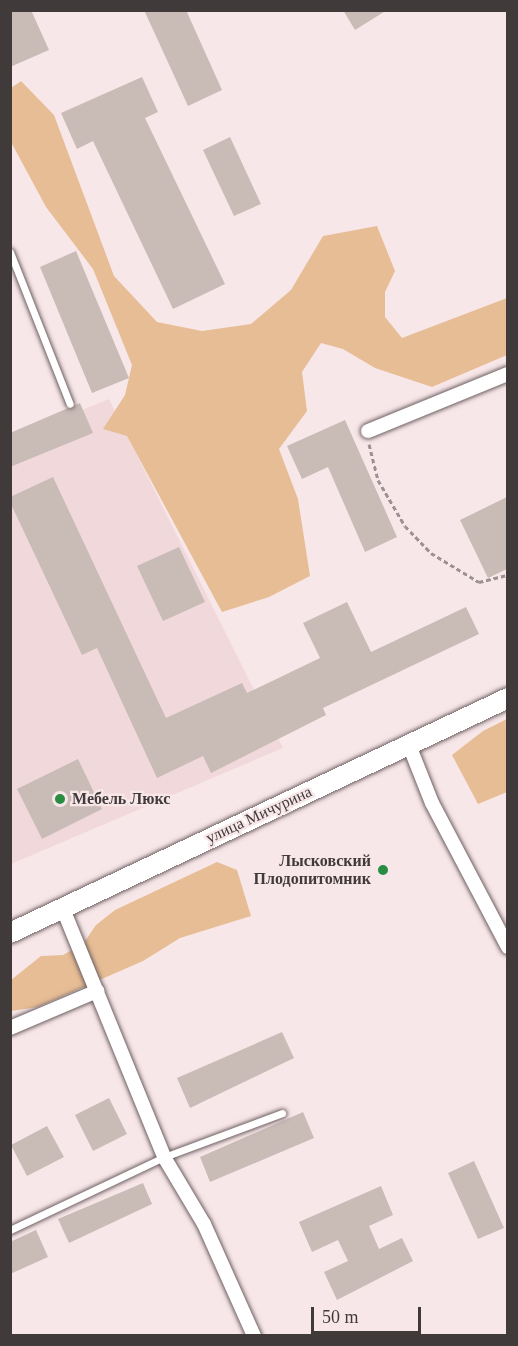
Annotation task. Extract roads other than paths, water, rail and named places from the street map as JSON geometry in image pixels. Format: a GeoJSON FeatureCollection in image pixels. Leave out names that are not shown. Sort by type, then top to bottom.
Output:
{"type":"FeatureCollection","features":[{"type":"Feature","properties":{"kind":"main road","name":"улица Мичурина"},"geometry":{"type":"LineString","coordinates":[[10,933],[507,698]]}},
{"type":"Feature","properties":{"kind":"street"},"geometry":{"type":"LineString","coordinates":[[368,430],[507,374]]}},
{"type":"Feature","properties":{"kind":"street"},"geometry":{"type":"LineString","coordinates":[[409,745],[432,803],[507,947]]}},
{"type":"Feature","properties":{"kind":"street"},"geometry":{"type":"LineString","coordinates":[[63,909],[164,1157],[204,1224],[254,1335]]}},
{"type":"Feature","properties":{"kind":"street"},"geometry":{"type":"LineString","coordinates":[[10,1028],[97,991]]}},
{"type":"Feature","properties":{"kind":"lane"},"geometry":{"type":"LineString","coordinates":[[10,252],[70,404]]}},
{"type":"Feature","properties":{"kind":"lane"},"geometry":{"type":"LineString","coordinates":[[10,1230],[164,1157],[282,1113]]}},
{"type":"Feature","properties":{"kind":"place","name":"Мебель Люкс"},"geometry":{"type":"Point","coordinates":[60,799]}},
{"type":"Feature","properties":{"kind":"place","name":"Лысковский Плодопитомник"},"geometry":{"type":"Point","coordinates":[383,870]}}]}
